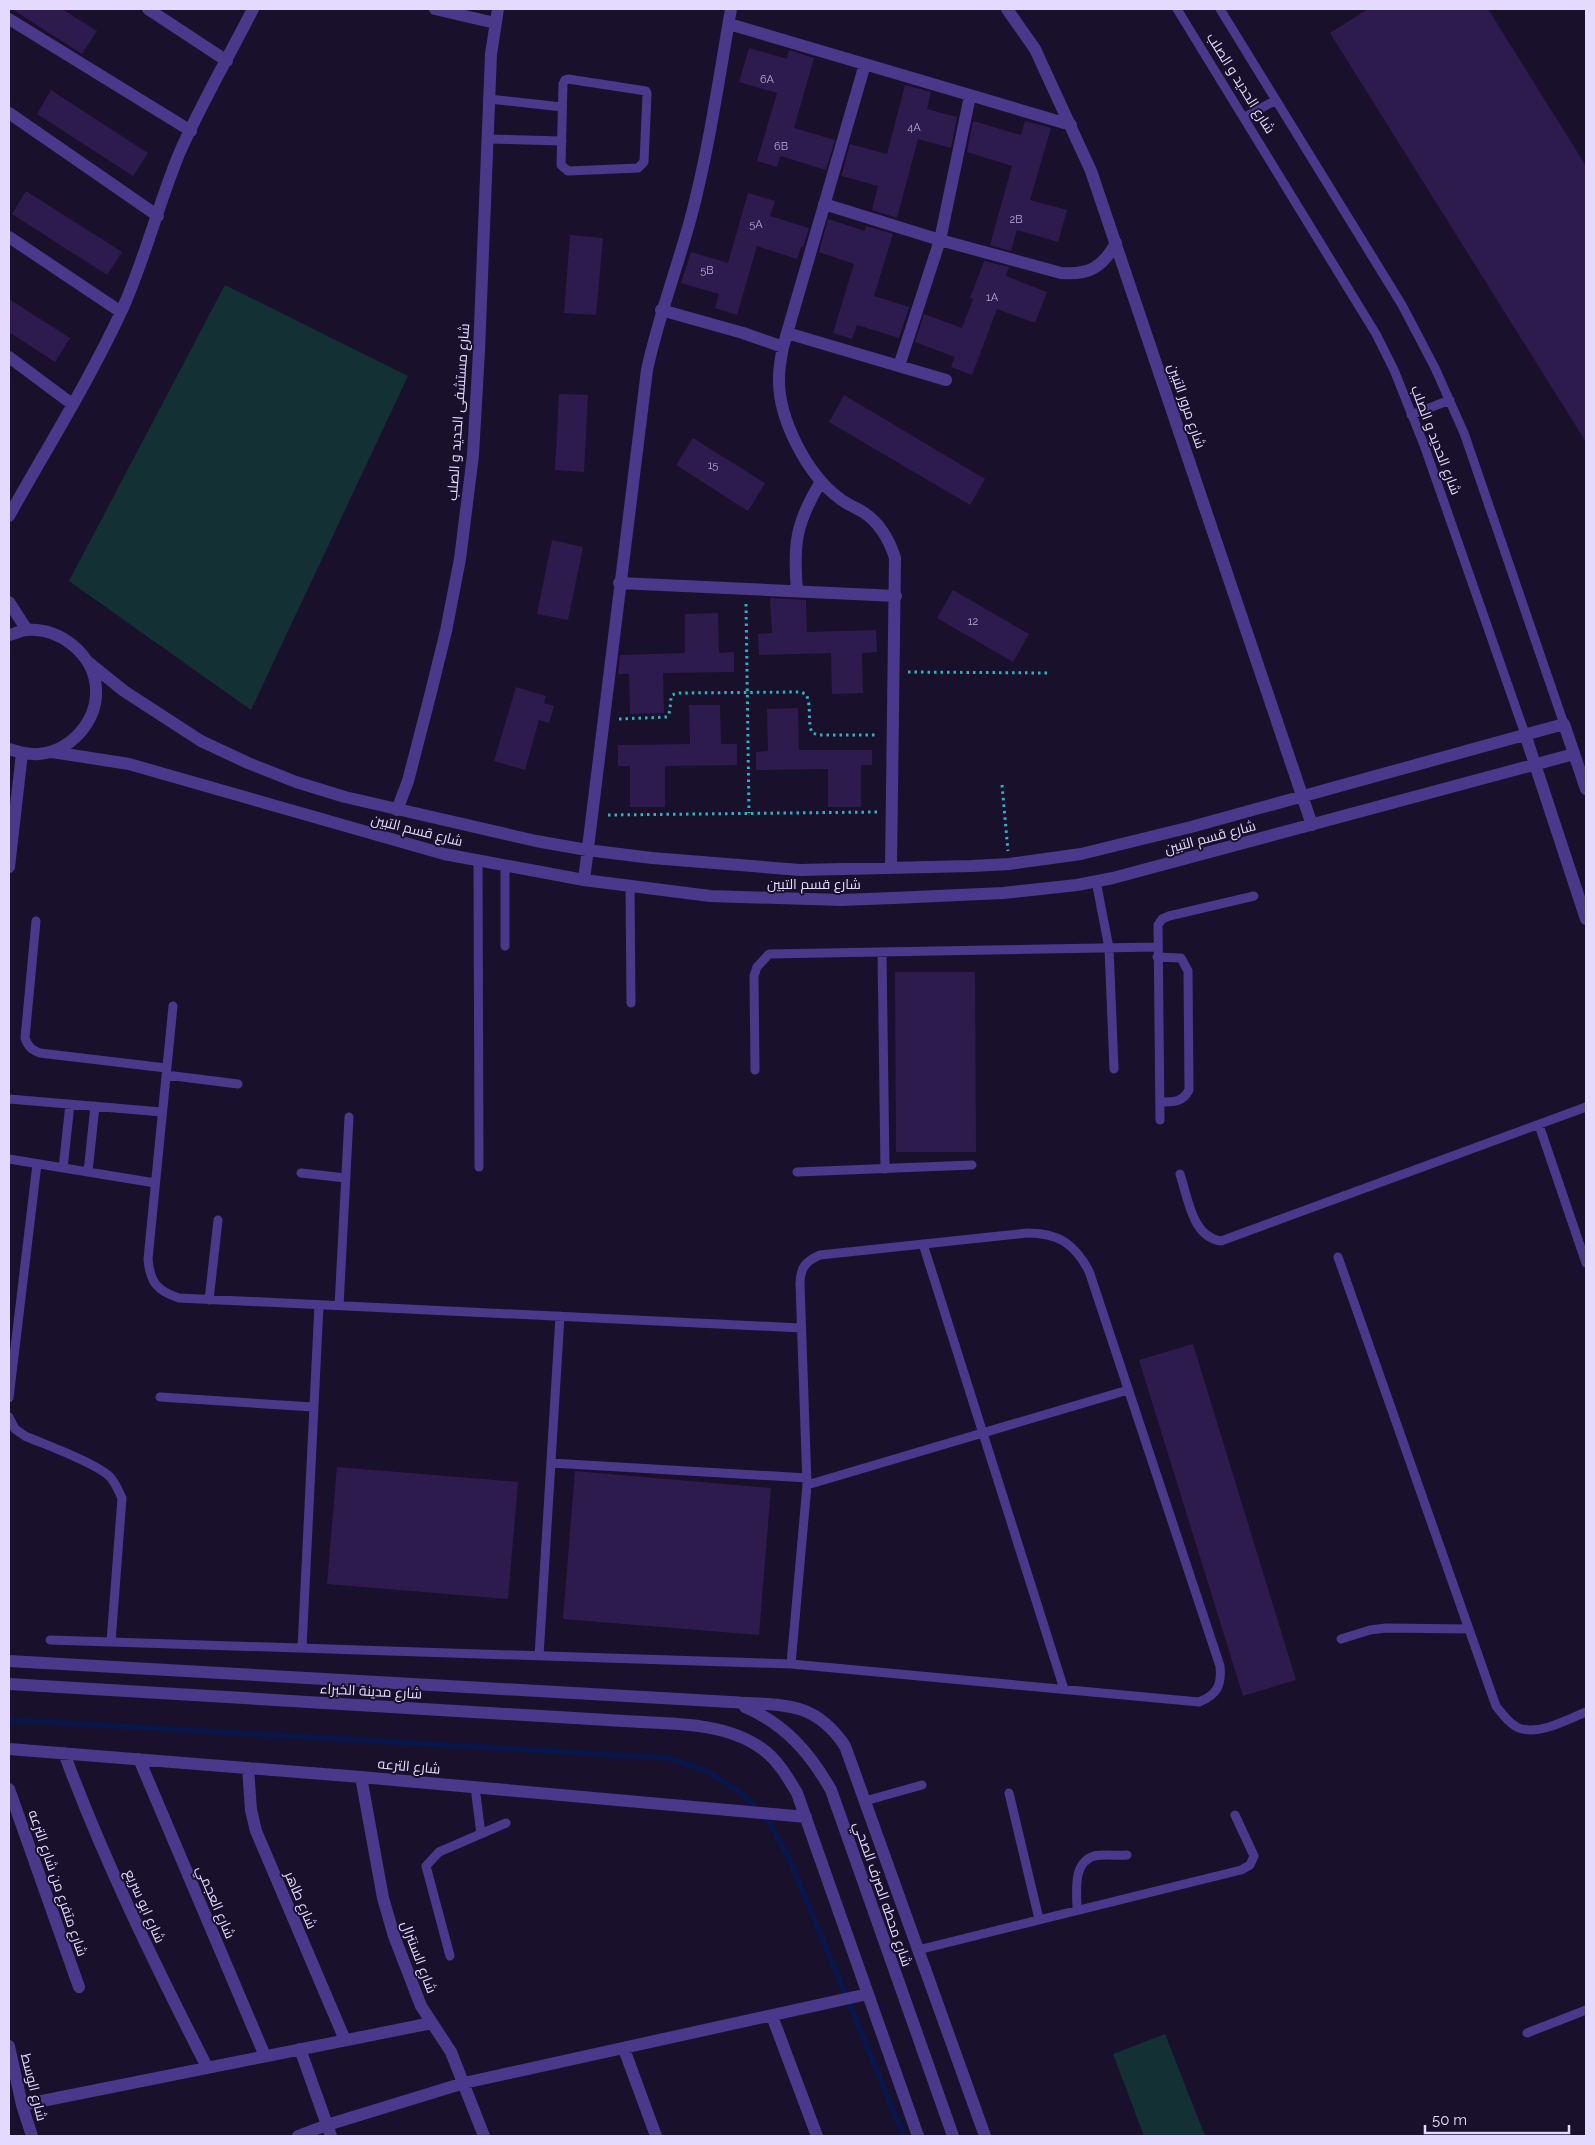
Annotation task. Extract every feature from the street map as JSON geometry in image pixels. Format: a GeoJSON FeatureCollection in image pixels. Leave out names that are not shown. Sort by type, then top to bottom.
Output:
{"type":"FeatureCollection","features":[{"type":"Feature","properties":{"kind":"street"},"geometry":{"type":"LineString","coordinates":[[148,9],[227,61]]}},
{"type":"Feature","properties":{"kind":"street"},"geometry":{"type":"LineString","coordinates":[[9,516],[121,312],[136,279],[167,187],[191,131],[253,9]]}},
{"type":"Feature","properties":{"kind":"street"},"geometry":{"type":"LineString","coordinates":[[435,9],[495,23]]}},
{"type":"Feature","properties":{"kind":"street","name":"شارع مستشفى الحديد و الصلب"},"geometry":{"type":"LineString","coordinates":[[398,810],[408,781],[439,657],[460,559],[474,436],[480,351],[489,99],[495,23],[498,9]]}},
{"type":"Feature","properties":{"kind":"street"},"geometry":{"type":"LineString","coordinates":[[584,880],[619,583],[647,370],[661,310],[690,219],[702,172],[731,9]]}},
{"type":"Feature","properties":{"kind":"street","name":"شارع مرور التبين"},"geometry":{"type":"LineString","coordinates":[[1007,9],[1035,49],[1071,125],[1090,171],[1312,825]]}},
{"type":"Feature","properties":{"kind":"street"},"geometry":{"type":"LineString","coordinates":[[9,19],[191,131]]}},
{"type":"Feature","properties":{"kind":"street"},"geometry":{"type":"LineString","coordinates":[[729,24],[1071,125]]}},
{"type":"Feature","properties":{"kind":"street"},"geometry":{"type":"LineString","coordinates":[[865,64],[782,347],[778,378],[782,406],[793,435],[820,483],[841,500],[864,512],[878,524],[889,540],[895,558],[891,867]]}},
{"type":"Feature","properties":{"kind":"street"},"geometry":{"type":"LineString","coordinates":[[899,366],[940,240],[970,96]]}},
{"type":"Feature","properties":{"kind":"street"},"geometry":{"type":"LineString","coordinates":[[9,113],[158,216]]}},
{"type":"Feature","properties":{"kind":"street"},"geometry":{"type":"LineString","coordinates":[[824,204],[940,240],[1061,273],[1078,274],[1094,268],[1108,258],[1116,243]]}},
{"type":"Feature","properties":{"kind":"street"},"geometry":{"type":"LineString","coordinates":[[9,237],[121,312]]}},
{"type":"Feature","properties":{"kind":"street"},"geometry":{"type":"LineString","coordinates":[[661,310],[743,332],[782,347]]}},
{"type":"Feature","properties":{"kind":"street"},"geometry":{"type":"LineString","coordinates":[[787,333],[946,380]]}},
{"type":"Feature","properties":{"kind":"street"},"geometry":{"type":"LineString","coordinates":[[9,357],[72,404]]}},
{"type":"Feature","properties":{"kind":"street"},"geometry":{"type":"LineString","coordinates":[[797,591],[794,562],[797,534],[805,508],[820,483]]}},
{"type":"Feature","properties":{"kind":"street"},"geometry":{"type":"LineString","coordinates":[[619,583],[896,596]]}},
{"type":"Feature","properties":{"kind":"street"},"geometry":{"type":"LineString","coordinates":[[9,602],[27,630]]}},
{"type":"Feature","properties":{"kind":"street"},"geometry":{"type":"LineString","coordinates":[[9,635],[27,630],[51,632],[72,643],[88,662],[96,688],[92,716],[76,738],[52,752],[37,755],[9,749]]}},
{"type":"Feature","properties":{"kind":"street","name":"شارع قسم التبين"},"geometry":{"type":"LineString","coordinates":[[88,662],[132,696],[201,742],[296,782],[345,797],[536,841],[587,850],[652,858],[800,870],[1009,864],[1045,860],[1117,846],[1564,724]]}},
{"type":"Feature","properties":{"kind":"street","name":"شارع الحديد و الصلب"},"geometry":{"type":"LineString","coordinates":[[1564,724],[1586,789]]}},
{"type":"Feature","properties":{"kind":"street","name":"شارع الحديد و الصلب"},"geometry":{"type":"LineString","coordinates":[[1525,734],[1586,919]]}},
{"type":"Feature","properties":{"kind":"street","name":"شارع قسم التبين"},"geometry":{"type":"LineString","coordinates":[[52,752],[129,764],[191,780],[444,854],[584,880],[710,896],[841,900],[1003,893],[1096,881],[1147,870],[1574,754]]}},
{"type":"Feature","properties":{"kind":"street"},"geometry":{"type":"LineString","coordinates":[[9,867],[22,753]]}},
{"type":"Feature","properties":{"kind":"street","name":"شارع مدينة الخبراء"},"geometry":{"type":"LineString","coordinates":[[9,1660],[732,1702],[800,1708],[818,1716],[834,1729],[845,1746],[985,2136]]}},
{"type":"Feature","properties":{"kind":"street","name":"شارع مدينة الخبراء"},"geometry":{"type":"LineString","coordinates":[[9,1684],[699,1727],[732,1733],[761,1748],[785,1772],[797,1792],[806,1817]]}},
{"type":"Feature","properties":{"kind":"street","name":"شارع محطه الصرف الصحي"},"geometry":{"type":"LineString","coordinates":[[732,1702],[758,1713],[788,1733],[801,1745],[818,1766],[831,1790],[953,2136]]}},
{"type":"Feature","properties":{"kind":"street","name":"شارع الترعه"},"geometry":{"type":"LineString","coordinates":[[9,1749],[361,1777],[806,1817]]}},
{"type":"Feature","properties":{"kind":"street","name":"شارع ابو سريع"},"geometry":{"type":"LineString","coordinates":[[64,1753],[80,1798],[131,1915],[207,2068]]}},
{"type":"Feature","properties":{"kind":"street","name":"شارع العجمي"},"geometry":{"type":"LineString","coordinates":[[139,1759],[265,2056]]}},
{"type":"Feature","properties":{"kind":"street","name":"شارع طاهر"},"geometry":{"type":"LineString","coordinates":[[248,1768],[250,1810],[256,1831],[345,2040]]}},
{"type":"Feature","properties":{"kind":"street","name":"شارع السنترال"},"geometry":{"type":"LineString","coordinates":[[361,1777],[383,1898],[394,1936],[421,2006],[446,2043],[464,2083],[484,2136]]}},
{"type":"Feature","properties":{"kind":"street","name":"شارع متفرع من شارع الترعه"},"geometry":{"type":"LineString","coordinates":[[9,1789],[79,1987]]}},
{"type":"Feature","properties":{"kind":"street"},"geometry":{"type":"LineString","coordinates":[[806,1817],[918,2136]]}},
{"type":"Feature","properties":{"kind":"street"},"geometry":{"type":"LineString","coordinates":[[298,2136],[329,2131],[464,2083],[868,1994]]}},
{"type":"Feature","properties":{"kind":"street"},"geometry":{"type":"LineString","coordinates":[[772,2016],[817,2136]]}},
{"type":"Feature","properties":{"kind":"street"},"geometry":{"type":"LineString","coordinates":[[22,2105],[432,2024]]}},
{"type":"Feature","properties":{"kind":"street","name":"شارع الوسط"},"geometry":{"type":"LineString","coordinates":[[9,2046],[12,2076],[32,2136]]}},
{"type":"Feature","properties":{"kind":"street"},"geometry":{"type":"LineString","coordinates":[[300,2049],[329,2131]]}},
{"type":"Feature","properties":{"kind":"street"},"geometry":{"type":"LineString","coordinates":[[624,2049],[656,2136]]}},
{"type":"Feature","properties":{"kind":"lane","name":"شارع الحديد و الصلب"},"geometry":{"type":"LineString","coordinates":[[1177,9],[1376,334],[1394,370],[1525,734]]}},
{"type":"Feature","properties":{"kind":"lane","name":"شارع الحديد و الصلب"},"geometry":{"type":"LineString","coordinates":[[1220,9],[1402,305],[1450,400],[1464,433],[1564,724]]}},
{"type":"Feature","properties":{"kind":"lane"},"geometry":{"type":"LineString","coordinates":[[568,79],[642,89],[647,94],[644,162],[638,168],[568,171],[561,165],[562,107],[563,84],[564,80],[568,79]]}},
{"type":"Feature","properties":{"kind":"lane"},"geometry":{"type":"LineString","coordinates":[[489,99],[562,107]]}},
{"type":"Feature","properties":{"kind":"lane"},"geometry":{"type":"LineString","coordinates":[[1244,117],[1276,100]]}},
{"type":"Feature","properties":{"kind":"lane"},"geometry":{"type":"LineString","coordinates":[[488,139],[562,141]]}},
{"type":"Feature","properties":{"kind":"lane"},"geometry":{"type":"LineString","coordinates":[[1411,415],[1450,400]]}},
{"type":"Feature","properties":{"kind":"lane"},"geometry":{"type":"LineString","coordinates":[[478,860],[479,1167]]}},
{"type":"Feature","properties":{"kind":"lane"},"geometry":{"type":"LineString","coordinates":[[505,865],[505,946]]}},
{"type":"Feature","properties":{"kind":"lane"},"geometry":{"type":"LineString","coordinates":[[1096,881],[1109,948],[1114,1069]]}},
{"type":"Feature","properties":{"kind":"lane"},"geometry":{"type":"LineString","coordinates":[[630,885],[631,1003]]}},
{"type":"Feature","properties":{"kind":"lane"},"geometry":{"type":"LineString","coordinates":[[1160,1120],[1158,925],[1162,919],[1169,916],[1254,896]]}},
{"type":"Feature","properties":{"kind":"lane"},"geometry":{"type":"LineString","coordinates":[[36,921],[25,1038],[27,1045],[33,1050],[40,1053],[238,1084]]}},
{"type":"Feature","properties":{"kind":"lane"},"geometry":{"type":"LineString","coordinates":[[755,1070],[754,976],[757,967],[769,954],[1109,948],[1157,952],[1181,958],[1188,971],[1189,1090],[1183,1098],[1177,1101],[1160,1102]]}},
{"type":"Feature","properties":{"kind":"lane"},"geometry":{"type":"LineString","coordinates":[[882,952],[885,1169]]}},
{"type":"Feature","properties":{"kind":"lane"},"geometry":{"type":"LineString","coordinates":[[172,1006],[148,1258],[149,1272],[155,1285],[166,1294],[179,1298],[209,1300],[801,1328]]}},
{"type":"Feature","properties":{"kind":"lane"},"geometry":{"type":"LineString","coordinates":[[9,1099],[162,1112]]}},
{"type":"Feature","properties":{"kind":"lane"},"geometry":{"type":"LineString","coordinates":[[63,1168],[70,1104]]}},
{"type":"Feature","properties":{"kind":"lane"},"geometry":{"type":"LineString","coordinates":[[88,1172],[95,1106]]}},
{"type":"Feature","properties":{"kind":"lane"},"geometry":{"type":"LineString","coordinates":[[1180,1174],[1196,1222],[1202,1232],[1210,1240],[1221,1241],[1586,1107]]}},
{"type":"Feature","properties":{"kind":"lane"},"geometry":{"type":"LineString","coordinates":[[339,1306],[349,1117]]}},
{"type":"Feature","properties":{"kind":"lane"},"geometry":{"type":"LineString","coordinates":[[1539,1125],[1586,1263]]}},
{"type":"Feature","properties":{"kind":"lane"},"geometry":{"type":"LineString","coordinates":[[9,1159],[155,1183]]}},
{"type":"Feature","properties":{"kind":"lane"},"geometry":{"type":"LineString","coordinates":[[9,1398],[38,1164]]}},
{"type":"Feature","properties":{"kind":"lane"},"geometry":{"type":"LineString","coordinates":[[797,1172],[972,1165]]}},
{"type":"Feature","properties":{"kind":"lane"},"geometry":{"type":"LineString","coordinates":[[301,1173],[346,1178]]}},
{"type":"Feature","properties":{"kind":"lane"},"geometry":{"type":"LineString","coordinates":[[209,1300],[218,1220]]}},
{"type":"Feature","properties":{"kind":"lane"},"geometry":{"type":"LineString","coordinates":[[50,1640],[791,1664],[1199,1702],[1210,1698],[1218,1689],[1222,1678],[1220,1666],[1089,1271],[1082,1257],[1071,1245],[1057,1237],[1034,1233],[820,1256],[810,1259],[803,1266],[800,1274],[801,1328],[807,1481],[791,1664]]}},
{"type":"Feature","properties":{"kind":"lane"},"geometry":{"type":"LineString","coordinates":[[923,1244],[1064,1689]]}},
{"type":"Feature","properties":{"kind":"lane"},"geometry":{"type":"LineString","coordinates":[[1338,1257],[1496,1706],[1507,1720],[1521,1729],[1540,1729],[1586,1712]]}},
{"type":"Feature","properties":{"kind":"lane"},"geometry":{"type":"LineString","coordinates":[[302,1648],[318,1305]]}},
{"type":"Feature","properties":{"kind":"lane"},"geometry":{"type":"LineString","coordinates":[[539,1656],[560,1316]]}},
{"type":"Feature","properties":{"kind":"lane"},"geometry":{"type":"LineString","coordinates":[[551,1463],[807,1481],[983,1433],[1128,1390]]}},
{"type":"Feature","properties":{"kind":"lane"},"geometry":{"type":"LineString","coordinates":[[160,1397],[314,1407]]}},
{"type":"Feature","properties":{"kind":"lane"},"geometry":{"type":"LineString","coordinates":[[9,1417],[15,1428],[25,1436],[96,1468],[108,1475],[117,1486],[122,1498],[111,1642]]}},
{"type":"Feature","properties":{"kind":"lane"},"geometry":{"type":"LineString","coordinates":[[1341,1639],[1370,1630],[1386,1628],[1469,1629]]}},
{"type":"Feature","properties":{"kind":"lane"},"geometry":{"type":"LineString","coordinates":[[865,1801],[922,1785]]}},
{"type":"Feature","properties":{"kind":"lane"},"geometry":{"type":"LineString","coordinates":[[475,1787],[481,1834]]}},
{"type":"Feature","properties":{"kind":"lane"},"geometry":{"type":"LineString","coordinates":[[1009,1793],[1039,1919]]}},
{"type":"Feature","properties":{"kind":"lane"},"geometry":{"type":"LineString","coordinates":[[918,1950],[1241,1870],[1250,1865],[1254,1856],[1235,1815]]}},
{"type":"Feature","properties":{"kind":"lane"},"geometry":{"type":"LineString","coordinates":[[450,1956],[426,1866],[431,1858],[439,1852],[506,1823]]}},
{"type":"Feature","properties":{"kind":"lane"},"geometry":{"type":"LineString","coordinates":[[1077,1910],[1076,1884],[1080,1868],[1087,1860],[1095,1856],[1127,1855]]}},
{"type":"Feature","properties":{"kind":"lane"},"geometry":{"type":"LineString","coordinates":[[1527,2033],[1586,2010]]}},
{"type":"Feature","properties":{"kind":"path"},"geometry":{"type":"LineString","coordinates":[[746,588],[749,813]]}},
{"type":"Feature","properties":{"kind":"path"},"geometry":{"type":"LineString","coordinates":[[894,672],[1049,673]]}},
{"type":"Feature","properties":{"kind":"path"},"geometry":{"type":"LineString","coordinates":[[603,720],[668,717],[672,695],[677,693],[800,692],[806,694],[810,702],[810,727],[812,733],[818,735],[893,734]]}},
{"type":"Feature","properties":{"kind":"path"},"geometry":{"type":"LineString","coordinates":[[1002,786],[1009,864]]}},
{"type":"Feature","properties":{"kind":"path"},"geometry":{"type":"LineString","coordinates":[[592,815],[892,812]]}},
{"type":"Feature","properties":{"kind":"green space"},"geometry":{"type":"Polygon","coordinates":[[[225,285],[408,376],[251,710],[69,581],[225,285]]]}},
{"type":"Feature","properties":{"kind":"green space"},"geometry":{"type":"Polygon","coordinates":[[[1165,2034],[1205,2136],[1144,2136],[1113,2054],[1165,2034]]]}},
{"type":"Feature","properties":{"kind":"building"},"geometry":{"type":"Polygon","coordinates":[[[12,9],[62,9],[97,31],[82,54],[12,9]]]}},
{"type":"Feature","properties":{"kind":"building"},"geometry":{"type":"Polygon","coordinates":[[[1368,9],[1488,9],[1586,166],[1586,442],[1330,33],[1368,9]]]}},
{"type":"Feature","properties":{"kind":"building"},"geometry":{"type":"Polygon","coordinates":[[[749,48],[787,59],[789,50],[814,58],[794,128],[835,140],[826,170],[780,156],[777,167],[757,161],[777,93],[739,82],[749,48]]]}},
{"type":"Feature","properties":{"kind":"building"},"geometry":{"type":"Polygon","coordinates":[[[905,85],[931,92],[927,109],[957,117],[951,148],[918,139],[897,218],[872,210],[878,186],[842,176],[842,174],[850,144],[887,154],[905,85]]]}},
{"type":"Feature","properties":{"kind":"building"},"geometry":{"type":"Polygon","coordinates":[[[51,90],[148,153],[133,176],[37,114],[51,90]]]}},
{"type":"Feature","properties":{"kind":"building"},"geometry":{"type":"Polygon","coordinates":[[[973,121],[1021,135],[1025,121],[1051,128],[1030,200],[1067,210],[1058,242],[1017,230],[1011,251],[990,245],[1012,166],[967,152],[973,121]]]}},
{"type":"Feature","properties":{"kind":"building"},"geometry":{"type":"Polygon","coordinates":[[[26,191],[122,252],[107,275],[12,214],[26,191]]]}},
{"type":"Feature","properties":{"kind":"building"},"geometry":{"type":"Polygon","coordinates":[[[748,193],[775,201],[770,216],[809,228],[797,259],[757,246],[737,315],[715,308],[719,294],[681,283],[691,252],[728,263],[748,193]]]}},
{"type":"Feature","properties":{"kind":"building"},"geometry":{"type":"Polygon","coordinates":[[[828,219],[865,231],[866,226],[893,234],[874,296],[909,307],[899,338],[857,325],[852,339],[833,333],[854,264],[819,252],[828,219]]]}},
{"type":"Feature","properties":{"kind":"building"},"geometry":{"type":"Polygon","coordinates":[[[570,235],[603,238],[596,315],[564,313],[570,235]]]}},
{"type":"Feature","properties":{"kind":"building"},"geometry":{"type":"Polygon","coordinates":[[[984,261],[1009,267],[1006,276],[1047,292],[1035,323],[997,309],[972,375],[951,367],[955,357],[915,342],[924,314],[962,328],[973,299],[970,298],[984,261]]]}},
{"type":"Feature","properties":{"kind":"building"},"geometry":{"type":"Polygon","coordinates":[[[9,299],[70,338],[55,362],[9,332],[9,299]]]}},
{"type":"Feature","properties":{"kind":"building"},"geometry":{"type":"Polygon","coordinates":[[[559,394],[588,395],[584,472],[555,470],[559,394]]]}},
{"type":"Feature","properties":{"kind":"building"},"geometry":{"type":"Polygon","coordinates":[[[844,395],[985,479],[970,505],[829,422],[844,395]]]}},
{"type":"Feature","properties":{"kind":"building"},"geometry":{"type":"Polygon","coordinates":[[[693,438],[765,483],[748,511],[676,465],[693,438]]]}},
{"type":"Feature","properties":{"kind":"building"},"geometry":{"type":"Polygon","coordinates":[[[552,540],[583,547],[568,620],[537,614],[552,540]]]}},
{"type":"Feature","properties":{"kind":"building"},"geometry":{"type":"Polygon","coordinates":[[[953,590],[1029,634],[1013,662],[937,618],[953,590]]]}},
{"type":"Feature","properties":{"kind":"building"},"geometry":{"type":"Polygon","coordinates":[[[770,598],[806,600],[807,632],[876,630],[877,652],[862,653],[863,693],[832,694],[831,653],[759,655],[758,634],[772,633],[770,598]]]}},
{"type":"Feature","properties":{"kind":"building"},"geometry":{"type":"Polygon","coordinates":[[[718,613],[719,653],[734,652],[734,672],[663,673],[664,713],[630,714],[629,674],[618,674],[620,655],[685,653],[685,614],[718,613]]]}},
{"type":"Feature","properties":{"kind":"building"},"geometry":{"type":"Polygon","coordinates":[[[516,687],[546,696],[544,703],[554,706],[549,723],[539,720],[525,770],[494,761],[516,687]]]}},
{"type":"Feature","properties":{"kind":"building"},"geometry":{"type":"Polygon","coordinates":[[[689,705],[720,705],[721,744],[737,744],[737,765],[665,766],[665,807],[630,807],[630,766],[618,766],[618,745],[690,744],[689,705]]]}},
{"type":"Feature","properties":{"kind":"building"},"geometry":{"type":"Polygon","coordinates":[[[798,708],[799,750],[872,750],[872,765],[861,765],[861,807],[828,807],[828,769],[756,770],[756,752],[768,751],[767,709],[798,708]]]}},
{"type":"Feature","properties":{"kind":"building"},"geometry":{"type":"Polygon","coordinates":[[[895,972],[975,972],[976,1152],[896,1152],[895,972]]]}},
{"type":"Feature","properties":{"kind":"building"},"geometry":{"type":"Polygon","coordinates":[[[1193,1344],[1296,1680],[1243,1696],[1139,1360],[1193,1344]]]}},
{"type":"Feature","properties":{"kind":"building"},"geometry":{"type":"Polygon","coordinates":[[[337,1467],[518,1482],[508,1599],[327,1584],[337,1467]]]}},
{"type":"Feature","properties":{"kind":"building"},"geometry":{"type":"Polygon","coordinates":[[[575,1471],[771,1488],[759,1635],[563,1619],[575,1471]]]}},
{"type":"Feature","properties":{"kind":"waterway"},"geometry":{"type":"LineString","coordinates":[[9,1720],[669,1758],[707,1771],[741,1793],[769,1823],[789,1858],[904,2136]]}}]}
